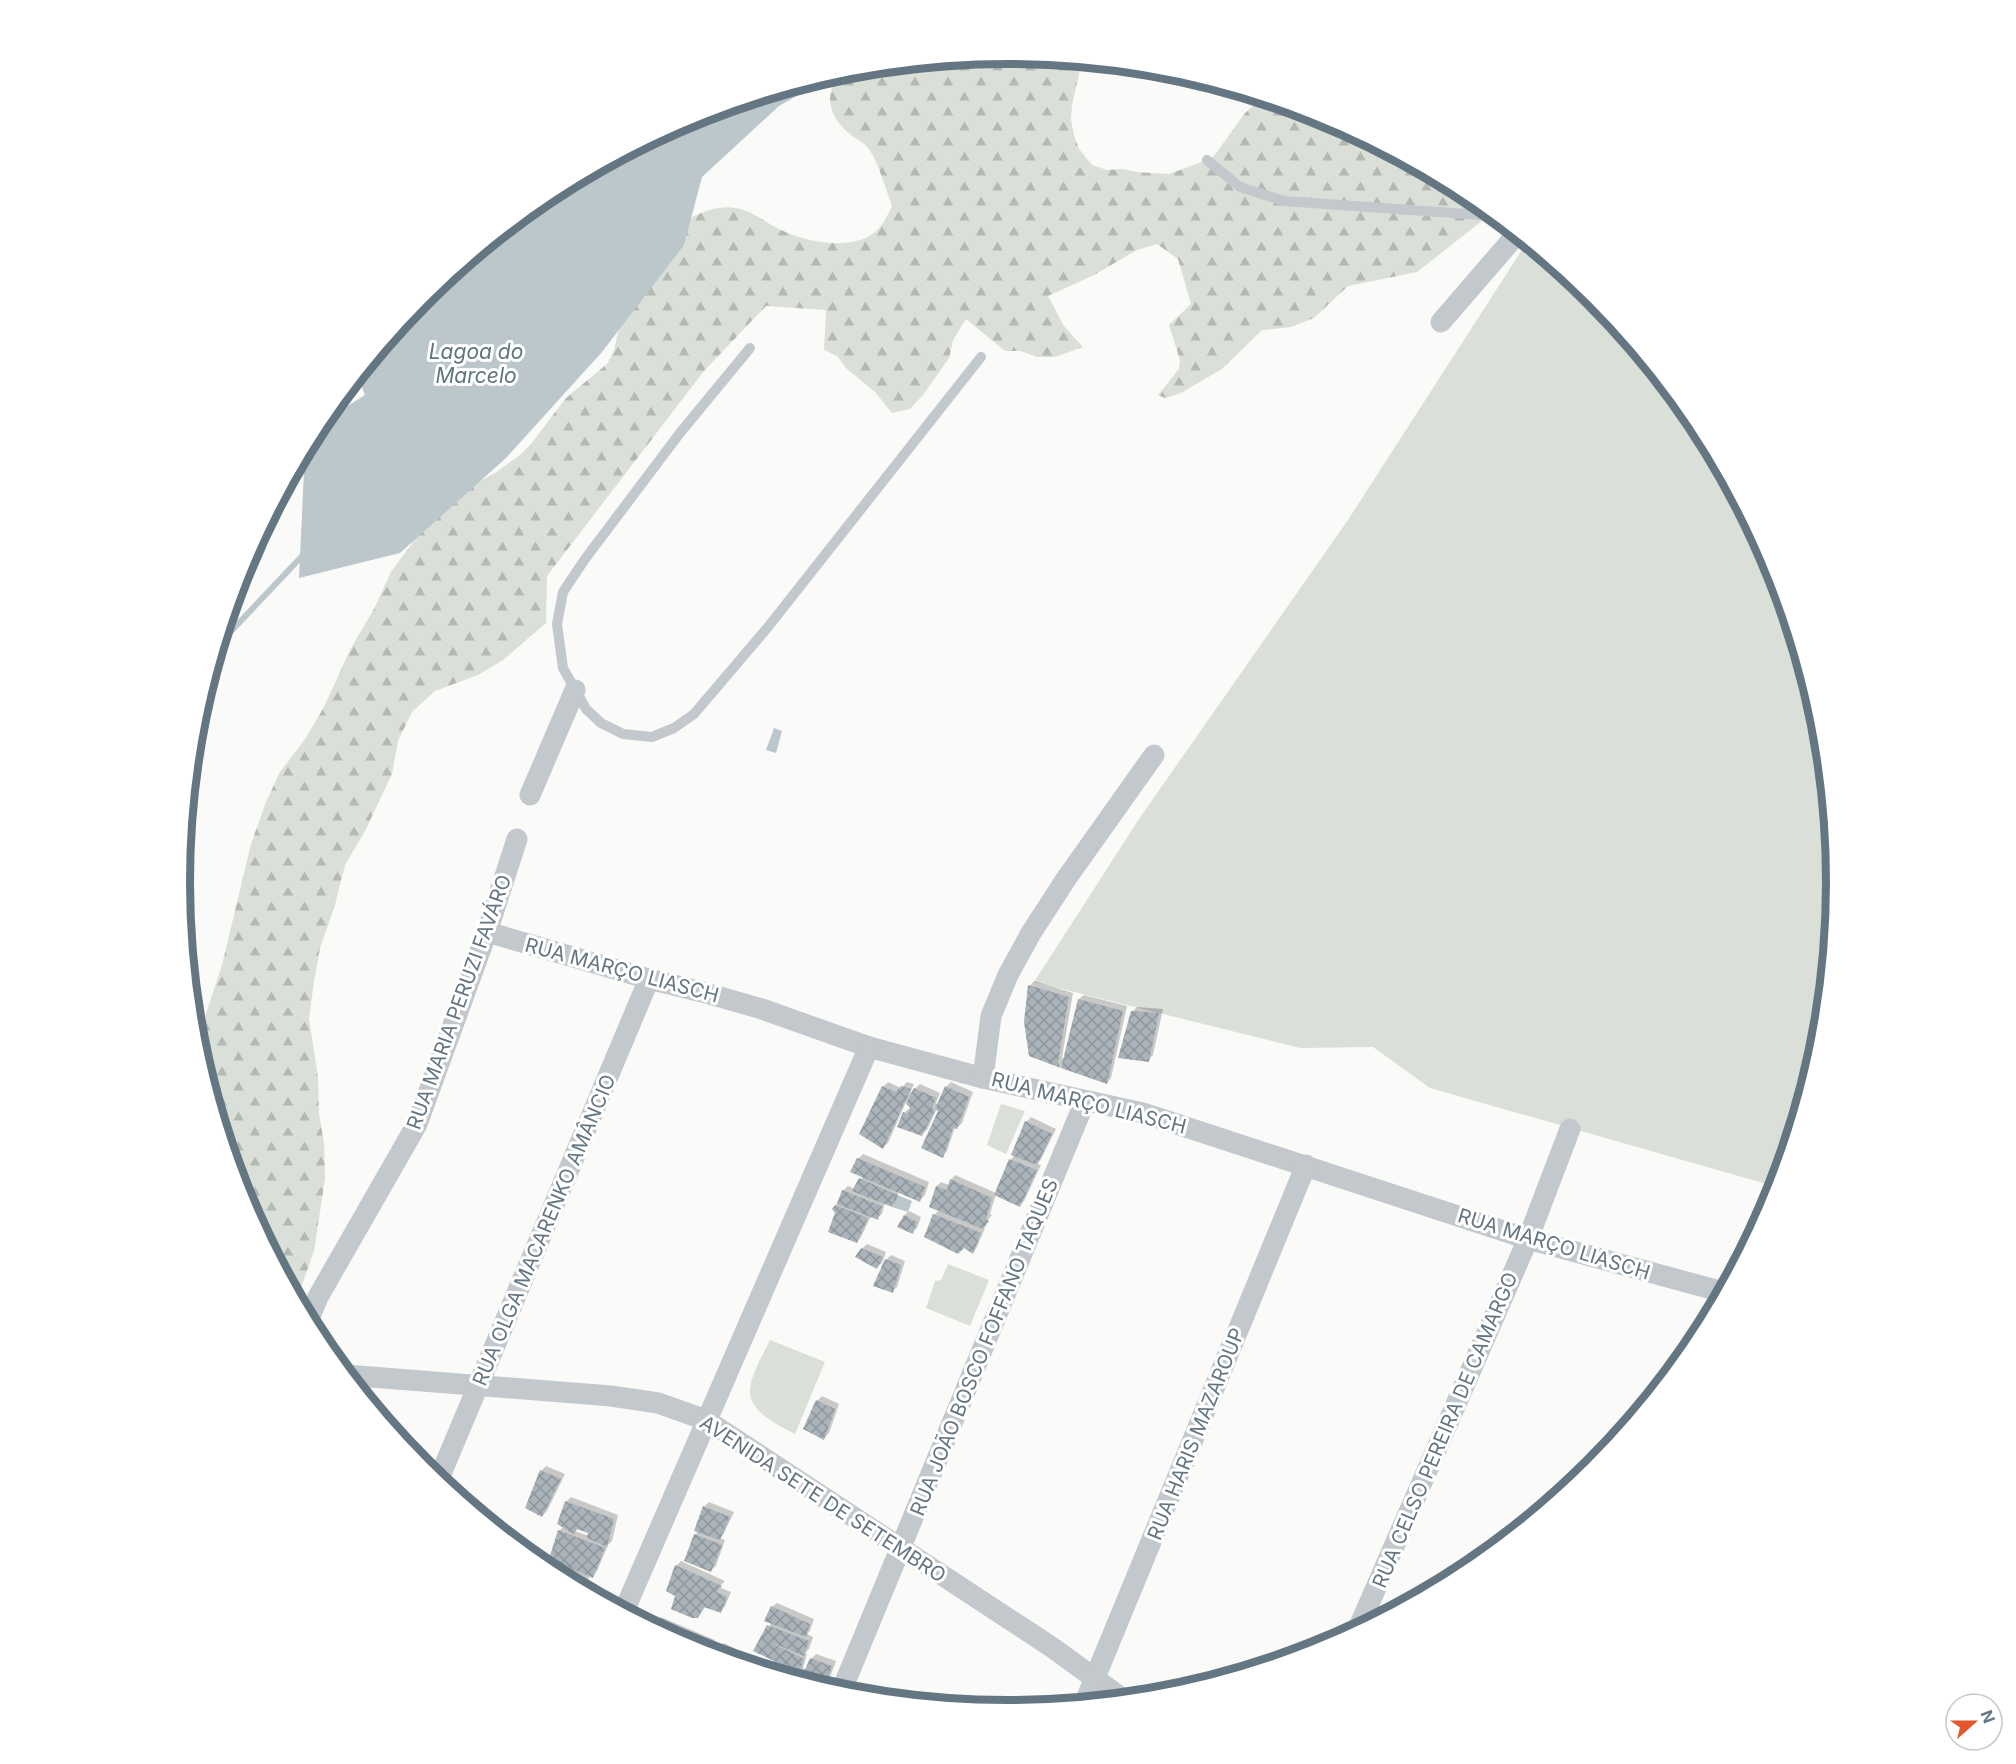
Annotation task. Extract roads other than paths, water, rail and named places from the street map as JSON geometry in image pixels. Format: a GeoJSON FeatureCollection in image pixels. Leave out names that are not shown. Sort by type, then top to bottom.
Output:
{"type":"FeatureCollection","features":[{"type":"Feature","properties":{"kind":"street"},"geometry":{"type":"LineString","coordinates":[[1441,322],[1513,239]]}},
{"type":"Feature","properties":{"kind":"street"},"geometry":{"type":"LineString","coordinates":[[530,795],[575,690]]}},
{"type":"Feature","properties":{"kind":"street"},"geometry":{"type":"LineString","coordinates":[[983,1078],[991,1016],[1008,975],[1031,933],[1066,879],[1154,755]]}},
{"type":"Feature","properties":{"kind":"street","name":"RUA MARIA PERUZI FAVÁRO"},"geometry":{"type":"LineString","coordinates":[[312,1311],[417,1124],[487,932],[517,839]]}},
{"type":"Feature","properties":{"kind":"street","name":"RUA MARÇO LIASCH"},"geometry":{"type":"LineString","coordinates":[[487,932],[649,980],[762,1009],[868,1047],[983,1078],[1143,1113],[1528,1239],[1716,1291]]}},
{"type":"Feature","properties":{"kind":"street","name":"RUA OLGA MACARENKO AMÂNCIO"},"geometry":{"type":"LineString","coordinates":[[442,1471],[649,980]]}},
{"type":"Feature","properties":{"kind":"street"},"geometry":{"type":"LineString","coordinates":[[627,1605],[868,1047]]}},
{"type":"Feature","properties":{"kind":"street","name":"RUA JOÃO BOSCO FOFFANO TAQUES"},"geometry":{"type":"LineString","coordinates":[[845,1683],[1084,1101]]}},
{"type":"Feature","properties":{"kind":"street","name":"RUA CELSO PEREIRA DE CAMARGO"},"geometry":{"type":"LineString","coordinates":[[1363,1618],[1528,1239],[1570,1130]]}},
{"type":"Feature","properties":{"kind":"street","name":"RUA HARIS MAZAROUP"},"geometry":{"type":"LineString","coordinates":[[1088,1696],[1306,1165]]}},
{"type":"Feature","properties":{"kind":"street","name":"AVENIDA SETE DE SETEMBRO"},"geometry":{"type":"LineString","coordinates":[[356,1376],[611,1396],[658,1402],[706,1420],[1053,1648],[1114,1693]]}},
{"type":"Feature","properties":{"kind":"lane"},"geometry":{"type":"LineString","coordinates":[[1208,160],[1240,187],[1284,201],[1480,215]]}},
{"type":"Feature","properties":{"kind":"lane"},"geometry":{"type":"LineString","coordinates":[[750,348],[680,434],[585,559],[563,592],[557,624],[563,668],[586,709],[601,723],[623,734],[652,736],[674,728],[694,714],[768,627],[981,357]]}},
{"type":"Feature","properties":{"kind":"water","name":"Lagoa do Marcelo"},"geometry":{"type":"Polygon","coordinates":[[[809,89],[779,106],[702,177],[684,245],[602,352],[506,458],[400,553],[299,578],[304,466],[340,411],[365,395],[360,383],[430,304],[510,233],[554,202],[646,149],[695,127],[745,108],[809,89]]]}},
{"type":"Feature","properties":{"kind":"water"},"geometry":{"type":"Polygon","coordinates":[[[774,728],[782,731],[776,753],[766,750],[774,728]]]}},
{"type":"Feature","properties":{"kind":"water"},"geometry":{"type":"Polygon","coordinates":[[[895,1194],[912,1201],[908,1212],[892,1207],[895,1194]]]}},
{"type":"Feature","properties":{"kind":"waterway"},"geometry":{"type":"LineString","coordinates":[[230,633],[305,553]]}}]}
